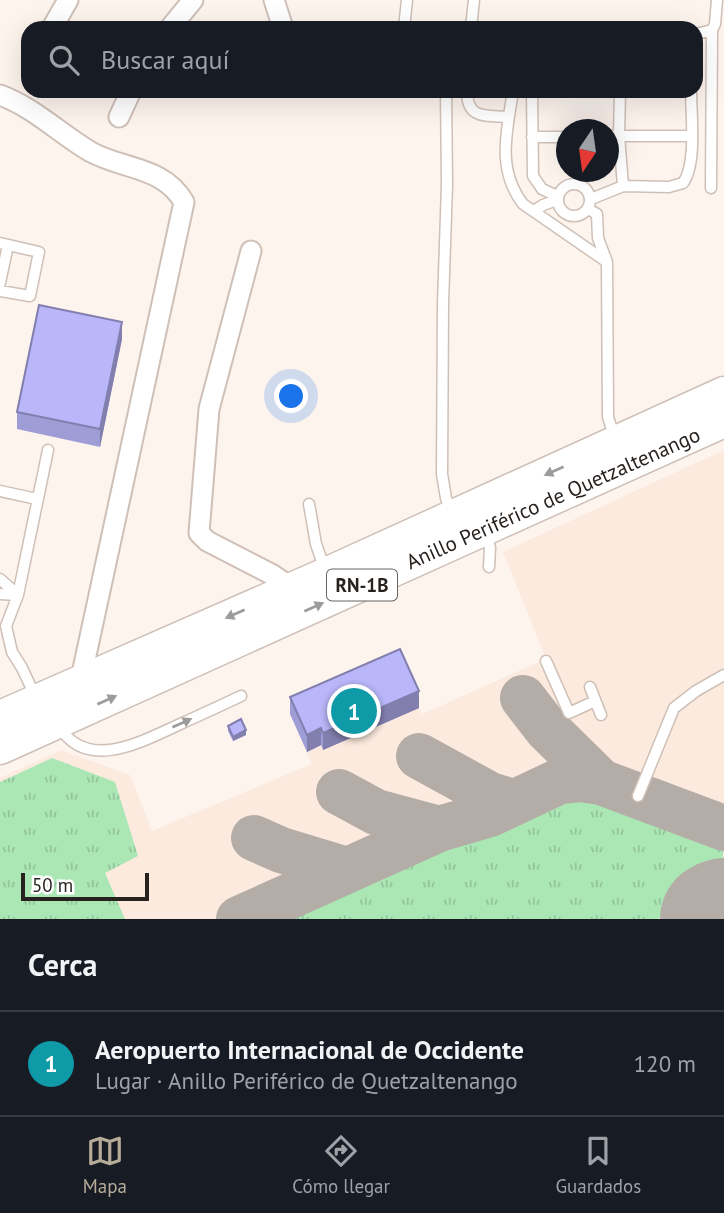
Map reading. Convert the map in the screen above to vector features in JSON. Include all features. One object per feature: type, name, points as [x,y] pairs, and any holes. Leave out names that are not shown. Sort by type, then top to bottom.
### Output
[{"type":"highway","name":"Anillo Periférico de Quetzaltenango","points":[[0,718],[47,712],[485,530],[724,393]]},
{"type":"highway","points":[[620,455],[640,450],[724,406]]},
{"type":"highway","name":"Anillo Periférico de Quetzaltenango","points":[[0,748],[80,683],[453,516],[620,455],[724,421]]},
{"type":"street","points":[[56,21],[68,0]]},
{"type":"street","points":[[176,21],[193,0]]},
{"type":"street","points":[[274,0],[281,21]]},
{"type":"street","points":[[0,95],[22,103],[92,152],[156,175],[176,188],[184,202],[80,683]]},
{"type":"street","points":[[119,117],[128,98]]},
{"type":"street","points":[[251,251],[209,409],[199,533],[207,541],[274,575],[292,588]]},
{"type":"lane","points":[[405,21],[407,0]]},
{"type":"lane","points":[[472,21],[474,0]]},
{"type":"lane","points":[[711,188],[712,30],[717,0]]},
{"type":"lane","points":[[703,32],[712,30]]},
{"type":"lane","points":[[446,98],[442,474],[446,498],[453,516]]},
{"type":"lane","points":[[467,98],[471,110],[481,114],[509,117]]},
{"type":"lane","points":[[512,98],[506,168],[508,181],[523,204],[607,262]]},
{"type":"lane","points":[[532,98],[531,169],[536,183],[557,198],[561,210],[567,215],[582,214],[590,204],[623,186],[669,187],[682,183],[690,167],[691,98]]},
{"type":"lane","points":[[616,119],[619,98]]},
{"type":"lane","points":[[619,136],[691,135]]},
{"type":"lane","points":[[532,137],[556,137]]},
{"type":"lane","points":[[619,164],[623,186]]},
{"type":"lane","points":[[534,211],[557,198],[566,185],[576,183],[585,187],[590,204],[597,214],[598,238],[607,262],[608,417],[620,455]]},
{"type":"lane","points":[[0,283],[4,244],[39,252],[30,296],[0,291]]},
{"type":"lane","points":[[48,450],[18,595],[6,626],[12,652],[47,712],[73,743],[88,749],[112,750],[136,744],[241,696]]},
{"type":"lane","points":[[0,491],[37,499]]},
{"type":"lane","points":[[309,504],[316,544],[326,574]]},
{"type":"lane","points":[[485,530],[490,548],[489,567]]},
{"type":"lane","points":[[0,579],[18,595]]},
{"type":"lane","points":[[0,594],[18,595]]},
{"type":"lane","points":[[546,660],[569,713],[595,701]]},
{"type":"lane","points":[[638,796],[674,708],[724,675]]},
{"type":"lane","points":[[590,687],[601,715]]},
{"type":"shaded area","points":[[724,450],[724,919],[0,919],[0,778],[61,750],[130,775],[152,831],[312,764],[290,714],[400,666],[422,714],[546,659],[503,552]]},
{"type":"green space","points":[[52,758],[115,782],[138,856],[105,873],[125,919],[0,919],[0,782]]},
{"type":"green space","points":[[570,799],[606,805],[723,850],[724,884],[717,892],[657,919],[289,919],[556,800]]},
{"type":"building","points":[[39,305],[122,322],[100,429],[17,412]]},
{"type":"building","points":[[400,649],[419,691],[323,733],[321,728],[307,735],[290,697]]},
{"type":"building","points":[[241,719],[246,730],[233,737],[228,726]]},
{"type":"taxiway","points":[[523,698],[547,729],[601,782]]},
{"type":"taxiway","points":[[419,756],[490,795],[513,802]]},
{"type":"taxiway","points":[[239,919],[439,829],[490,814],[560,781],[580,779],[601,782],[724,828]]},
{"type":"taxiway","points":[[339,792],[376,812],[439,829]]},
{"type":"taxiway","points":[[254,838],[281,850],[347,870]]},
{"type":"runway","points":[[718,919],[724,916]]},
{"type":"place","name":"Aeropuerto Internacional de Occidente","points":[[354,711]]}]
